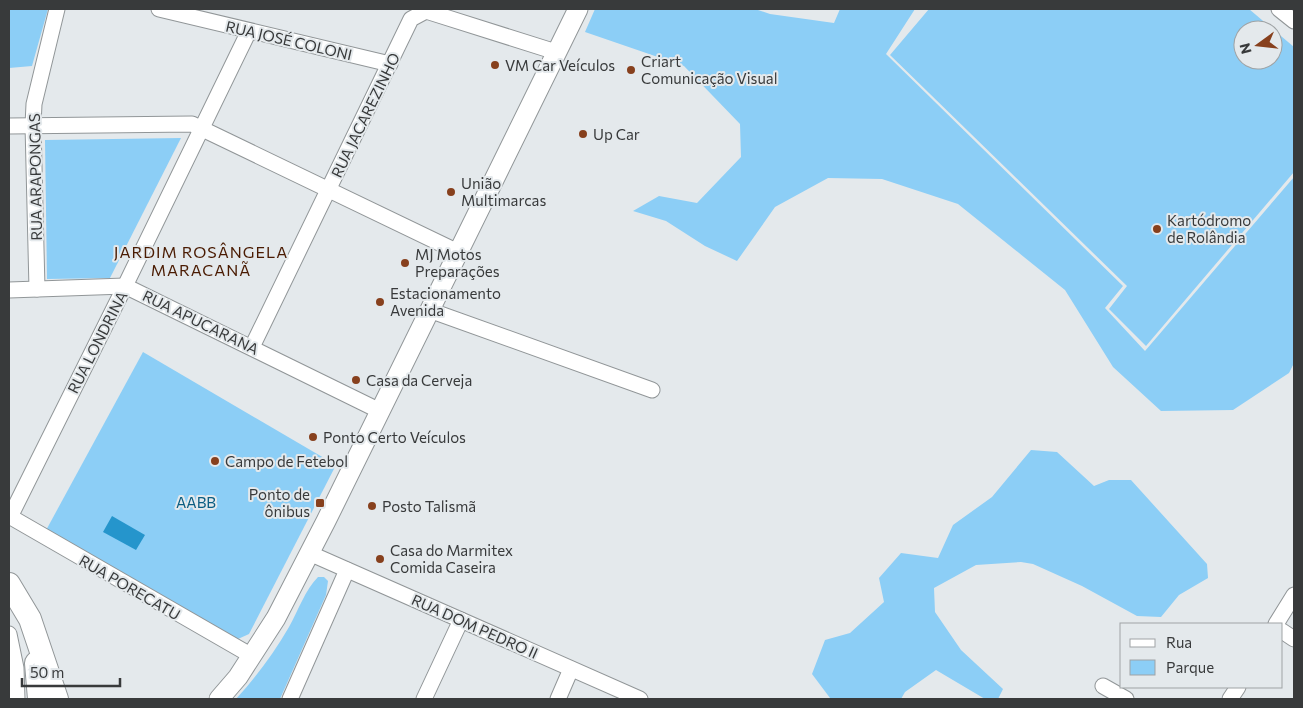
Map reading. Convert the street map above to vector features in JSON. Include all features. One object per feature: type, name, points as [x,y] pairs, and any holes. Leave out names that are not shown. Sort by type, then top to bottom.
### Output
[{"type":"highway","points":[[12,588],[35,659],[38,699]]},
{"type":"highway","points":[[12,588],[30,619],[57,699]]},
{"type":"main road","points":[[219,699],[238,677],[276,618],[578,9]]},
{"type":"street","name":"RUA ARAPONGAS","points":[[38,289],[34,104],[57,9]]},
{"type":"street","name":"RUA JOSÉ COLONI","points":[[159,9],[390,64]]},
{"type":"street","points":[[1279,9],[1294,21]]},
{"type":"street","name":"RUA JACAREZINHO","points":[[252,347],[412,19],[426,11],[556,52]]},
{"type":"street","name":"RUA LONDRINA","points":[[9,517],[125,286],[249,31]]},
{"type":"street","points":[[9,126],[192,124],[458,252]]},
{"type":"street","name":"RUA APUCARANA","points":[[9,290],[125,286],[380,411]]},
{"type":"street","points":[[430,310],[652,390]]},
{"type":"street","name":"RUA PORECATU","points":[[9,517],[252,656]]},
{"type":"street","name":"RUA DOM PEDRO II","points":[[309,553],[640,699]]},
{"type":"street","points":[[290,699],[347,570]]},
{"type":"street","points":[[1277,623],[1294,595]]},
{"type":"street","points":[[424,699],[461,620]]},
{"type":"street","points":[[1283,632],[1294,639]]},
{"type":"street","points":[[9,634],[16,668],[17,699]]},
{"type":"street","points":[[558,699],[571,669]]},
{"type":"street","points":[[1103,686],[1126,699]]},
{"type":"street","points":[[1230,699],[1237,688]]},
{"type":"green space","points":[[9,9],[48,9],[32,66],[9,68]]},
{"type":"green space","points":[[595,9],[755,9],[770,14],[834,23],[840,9],[915,9],[886,54],[1123,286],[1105,308],[1145,351],[1294,177],[1294,363],[1289,373],[1233,410],[1161,411],[1113,367],[1065,290],[958,204],[882,179],[828,178],[775,207],[737,261],[705,246],[666,221],[633,211],[659,196],[697,203],[741,157],[740,124],[684,66],[585,32]]},
{"type":"green space","name":"Kartódromo de Rolândia","points":[[929,9],[1249,9],[1262,20],[1233,20],[1233,70],[1283,70],[1283,38],[1294,47],[1294,172],[1146,346],[1109,309],[1127,286],[890,55]]},
{"type":"green space","points":[[181,138],[110,278],[47,279],[45,140]]},
{"type":"green space","name":"AABB","points":[[143,352],[336,465],[249,634],[238,639],[226,636],[44,534]]},
{"type":"green space","points":[[1031,450],[1057,452],[1094,486],[1109,480],[1131,480],[1207,564],[1208,578],[1179,595],[1161,617],[1137,616],[1082,586],[1033,564],[1021,562],[976,565],[934,588],[935,612],[961,650],[1003,689],[998,699],[985,699],[936,670],[905,692],[901,699],[830,698],[812,674],[825,640],[850,633],[884,602],[879,578],[901,553],[938,558],[953,525],[992,497]]},
{"type":"green space","points":[[318,577],[324,577],[328,581],[326,595],[280,699],[236,699],[277,646],[289,627],[305,594]]},
{"type":"shaded area","points":[[112,516],[145,535],[136,550],[103,532]]},
{"type":"place","name":"VM Car Veículos","points":[[495,65]]},
{"type":"place","name":"Criart Comunicação Visual","points":[[631,70]]},
{"type":"place","name":"Up Car","points":[[583,134]]},
{"type":"place","name":"União Multimarcas","points":[[451,192]]},
{"type":"place","name":"Kartódromo de Rolândia","points":[[1157,229]]},
{"type":"place","name":"MJ Motos Preparações","points":[[405,263]]},
{"type":"place","name":"Estacionamento Avenida","points":[[380,302]]},
{"type":"place","name":"Casa da Cerveja","points":[[356,380]]},
{"type":"place","name":"Ponto Certo Veículos","points":[[313,437]]},
{"type":"place","name":"Campo de Fetebol","points":[[215,461]]},
{"type":"place","name":"Ponto de ônibus","points":[[320,503]]},
{"type":"place","name":"Posto Talismã","points":[[372,506]]},
{"type":"place","name":"Casa do Marmitex Comida Caseira","points":[[380,559]]},
{"type":"district","name":"JARDIM ROSÂNGELA MARACANÃ","points":[[201,260]]}]
